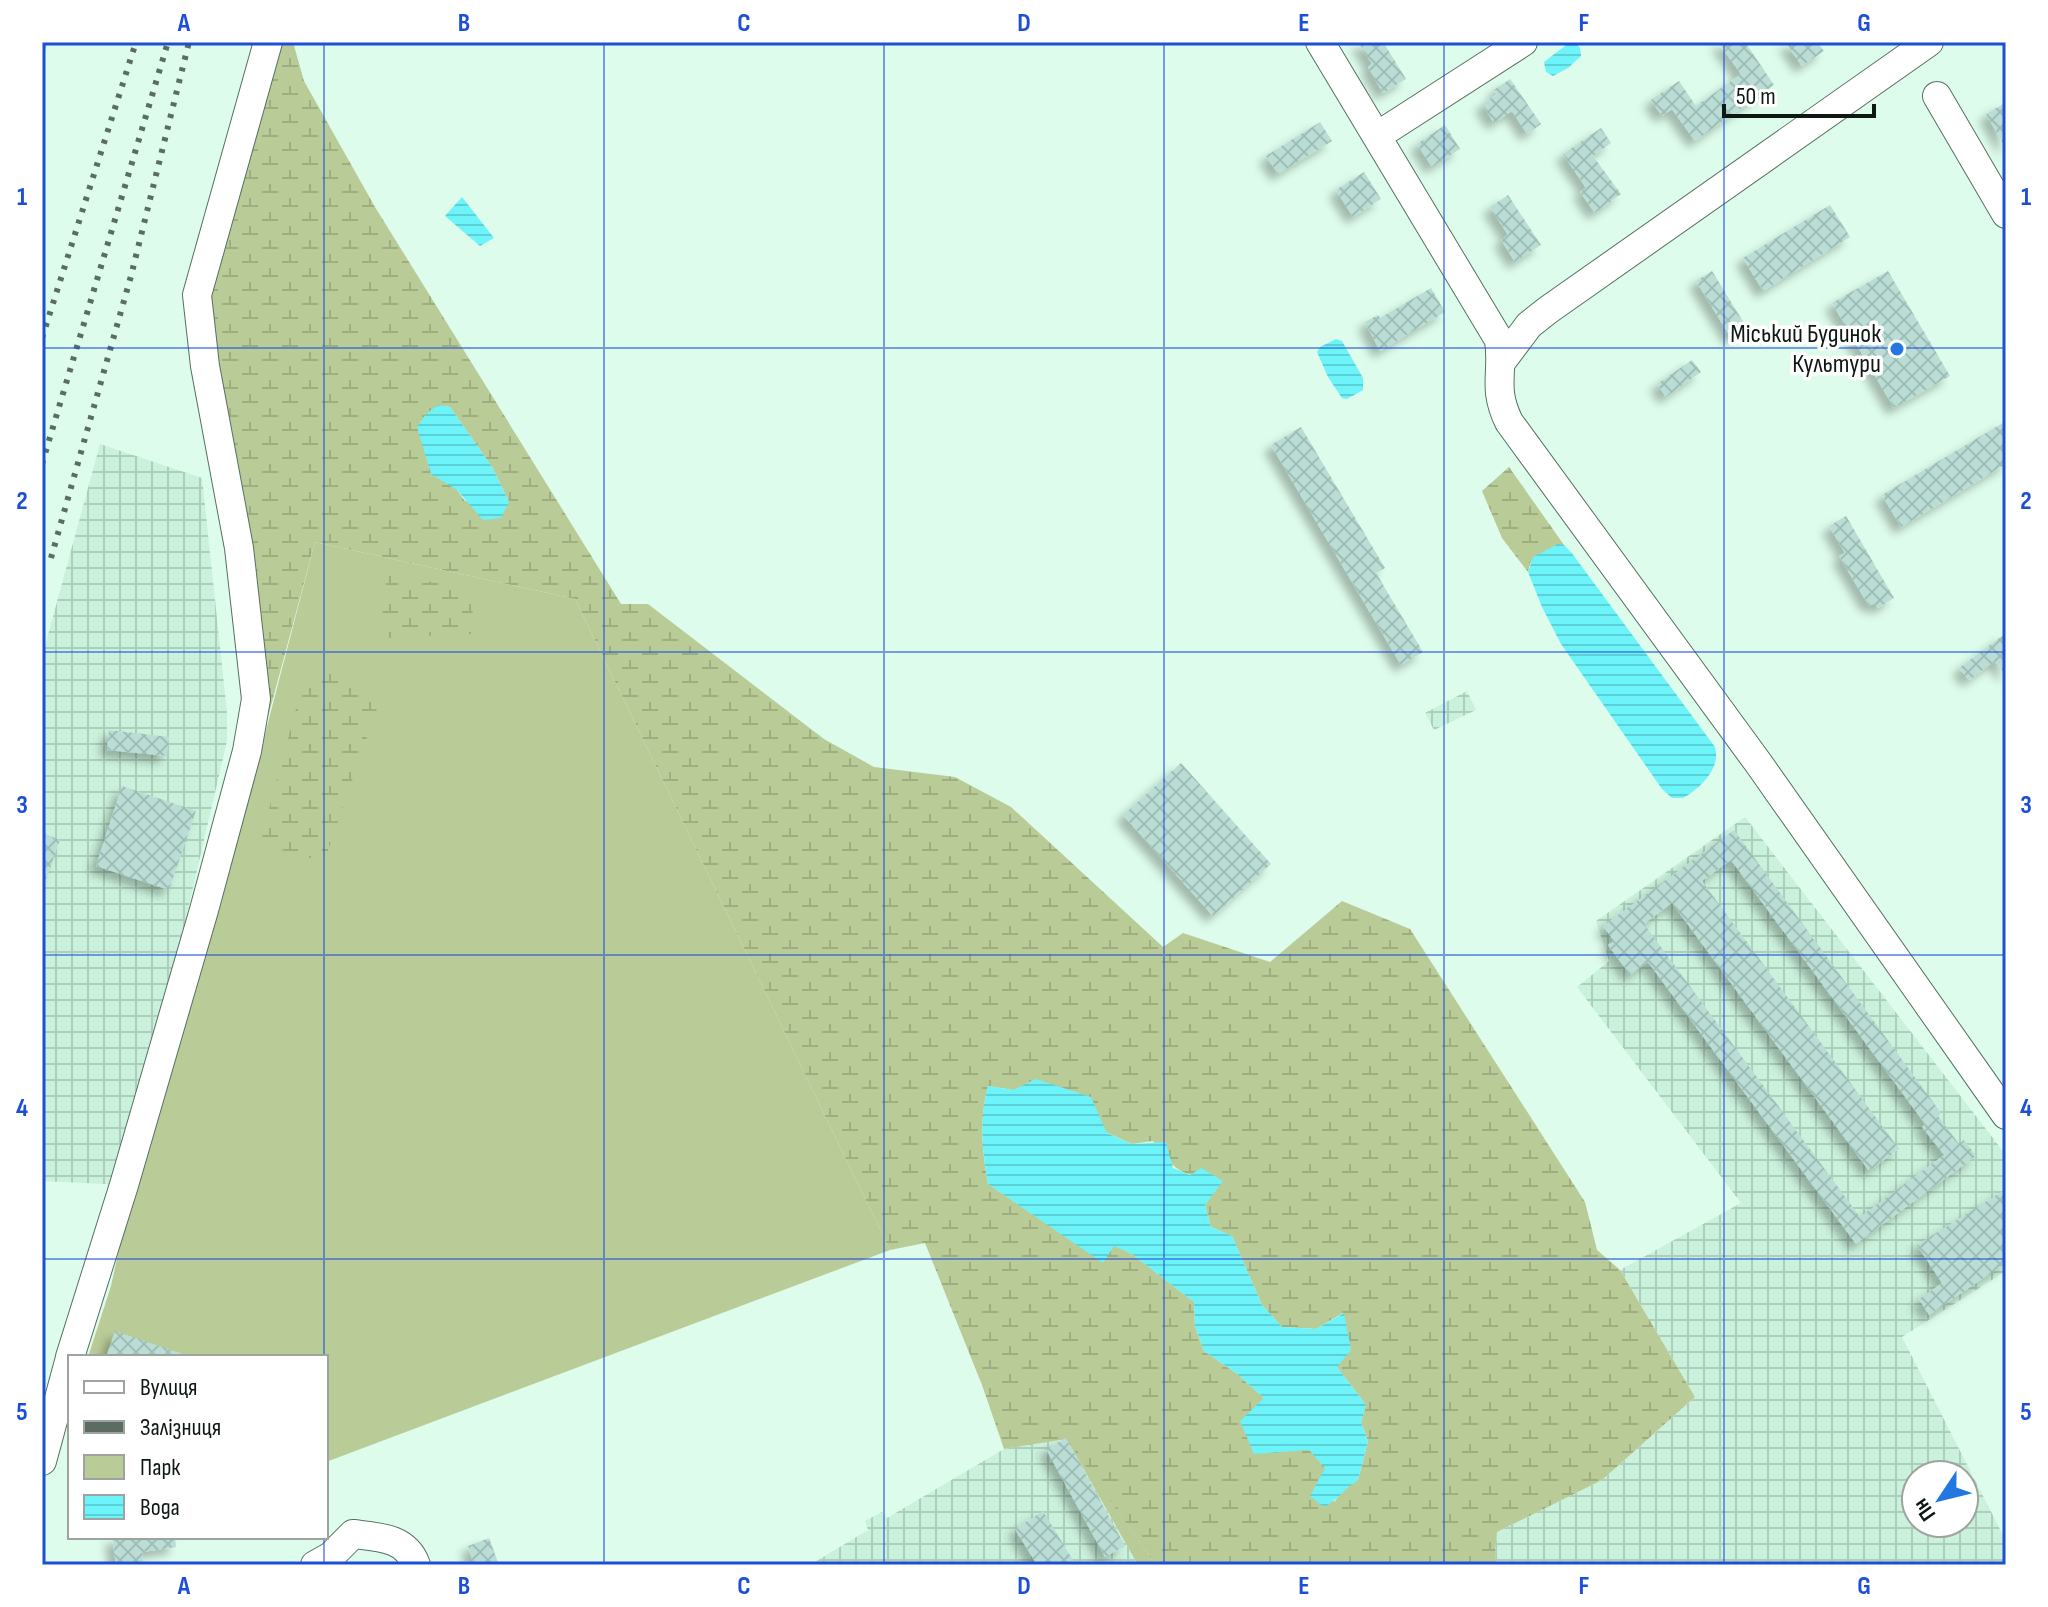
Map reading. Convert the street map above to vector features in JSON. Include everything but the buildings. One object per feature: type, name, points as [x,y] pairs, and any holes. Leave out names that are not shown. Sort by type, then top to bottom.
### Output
[{"type":"street","points":[[71,1355],[204,910],[247,751],[256,699],[239,548],[205,366],[197,295],[268,42]]},
{"type":"street","points":[[1320,42],[1499,340],[1502,361],[1498,379],[1500,405],[1509,422],[1759,764],[2006,1115]]},
{"type":"street","points":[[1377,136],[1523,42]]},
{"type":"street","points":[[1502,361],[1529,325],[1548,310],[1929,42]]},
{"type":"street","points":[[1937,96],[2006,214]]},
{"type":"street","points":[[42,1461],[68,1363]]},
{"type":"street","points":[[315,1565],[331,1556],[353,1534],[393,1539],[412,1556],[416,1565]]},
{"type":"shaded area","points":[[100,444],[202,478],[227,712],[227,741],[124,1185],[42,1181],[42,657]]},
{"type":"shaded area","points":[[1467,691],[1476,710],[1434,730],[1425,713]]},
{"type":"shaded area","points":[[1745,817],[2006,1155],[2006,1271],[1902,1337],[1964,1459],[1900,1459],[1900,1539],[1980,1539],[1980,1490],[2006,1541],[2006,1565],[1497,1565],[1497,1532],[1602,1480],[1695,1397],[1620,1270],[1741,1203],[1577,987],[1609,961],[1596,921]]},
{"type":"shaded area","points":[[1066,1438],[1138,1565],[810,1565],[868,1530],[865,1521],[882,1512],[887,1518],[1004,1449]]},
{"type":"green space","points":[[276,42],[293,42],[304,81],[375,207],[621,604],[648,604],[824,739],[874,767],[955,777],[1011,807],[1163,947],[1183,933],[1270,962],[1342,901],[1410,929],[1585,1202],[1597,1250],[1620,1270],[1695,1397],[1602,1480],[1497,1532],[1497,1565],[1156,1565],[1066,1439],[1004,1449],[925,1243],[890,1250],[575,599],[315,542],[268,717],[227,460],[209,301]],"holes":[[[438,405],[450,407],[492,467],[509,502],[465,501],[457,490]],[[988,1086],[1013,1090],[1132,1144],[1153,1141],[1175,1167],[1222,1181],[1205,1205],[1211,1227],[1232,1236],[1262,1305],[1282,1327],[1316,1329],[1343,1313],[1337,1367],[1366,1405],[1361,1422],[1368,1441],[1358,1480],[1345,1488],[1334,1502],[1326,1468],[1265,1399],[1236,1373],[1204,1351],[1195,1326],[1194,1302],[1132,1254],[1114,1245],[1103,1262],[988,1184],[982,1135]]]},
{"type":"green space","points":[[1509,467],[1564,545],[1554,546],[1530,563],[1528,572],[1502,538],[1482,491]]},
{"type":"green space","points":[[315,542],[575,599],[890,1250],[328,1461],[328,1355],[89,1355],[111,1286],[133,1186],[258,761]]},
{"type":"green space","points":[[387,575],[471,588],[474,634],[386,638],[381,623]]},
{"type":"green space","points":[[331,665],[382,694],[324,862],[264,845],[262,835],[305,675]]},
{"type":"green space","points":[[1066,1438],[1156,1565],[1138,1565]]},
{"type":"water","points":[[1570,42],[1580,48],[1581,56],[1553,76],[1546,72],[1544,62]]},
{"type":"water","points":[[462,197],[494,238],[480,246],[445,216]]},
{"type":"water","points":[[1336,339],[1342,341],[1363,378],[1363,390],[1347,399],[1342,398],[1328,377],[1317,352],[1320,347]]},
{"type":"water","points":[[438,405],[450,407],[492,467],[509,502],[501,518],[483,520],[457,490],[431,474],[417,427],[426,414]]},
{"type":"water","points":[[1558,544],[1571,552],[1715,747],[1715,762],[1708,777],[1683,798],[1672,798],[1662,789],[1561,644],[1542,607],[1528,572],[1533,557]]},
{"type":"water","points":[[1036,1079],[1091,1097],[1107,1133],[1132,1144],[1166,1142],[1173,1168],[1190,1175],[1201,1168],[1223,1181],[1205,1205],[1211,1227],[1232,1236],[1262,1305],[1282,1327],[1316,1329],[1344,1313],[1351,1350],[1337,1367],[1366,1405],[1361,1422],[1368,1441],[1358,1480],[1329,1504],[1324,1507],[1310,1496],[1325,1468],[1309,1450],[1254,1454],[1240,1421],[1264,1398],[1236,1373],[1204,1351],[1195,1326],[1194,1302],[1132,1254],[1114,1246],[1103,1263],[988,1184],[982,1134],[988,1086],[1013,1090]]},
{"type":"waterway","points":[[42,52],[44,42]]},
{"type":"railway","points":[[42,338],[136,42]]},
{"type":"railway","points":[[42,464],[168,42]]},
{"type":"railway","points":[[51,558],[131,276],[189,42]]},
{"type":"place","name":"Міський Будинок Культури","points":[[1897,349]]}]
